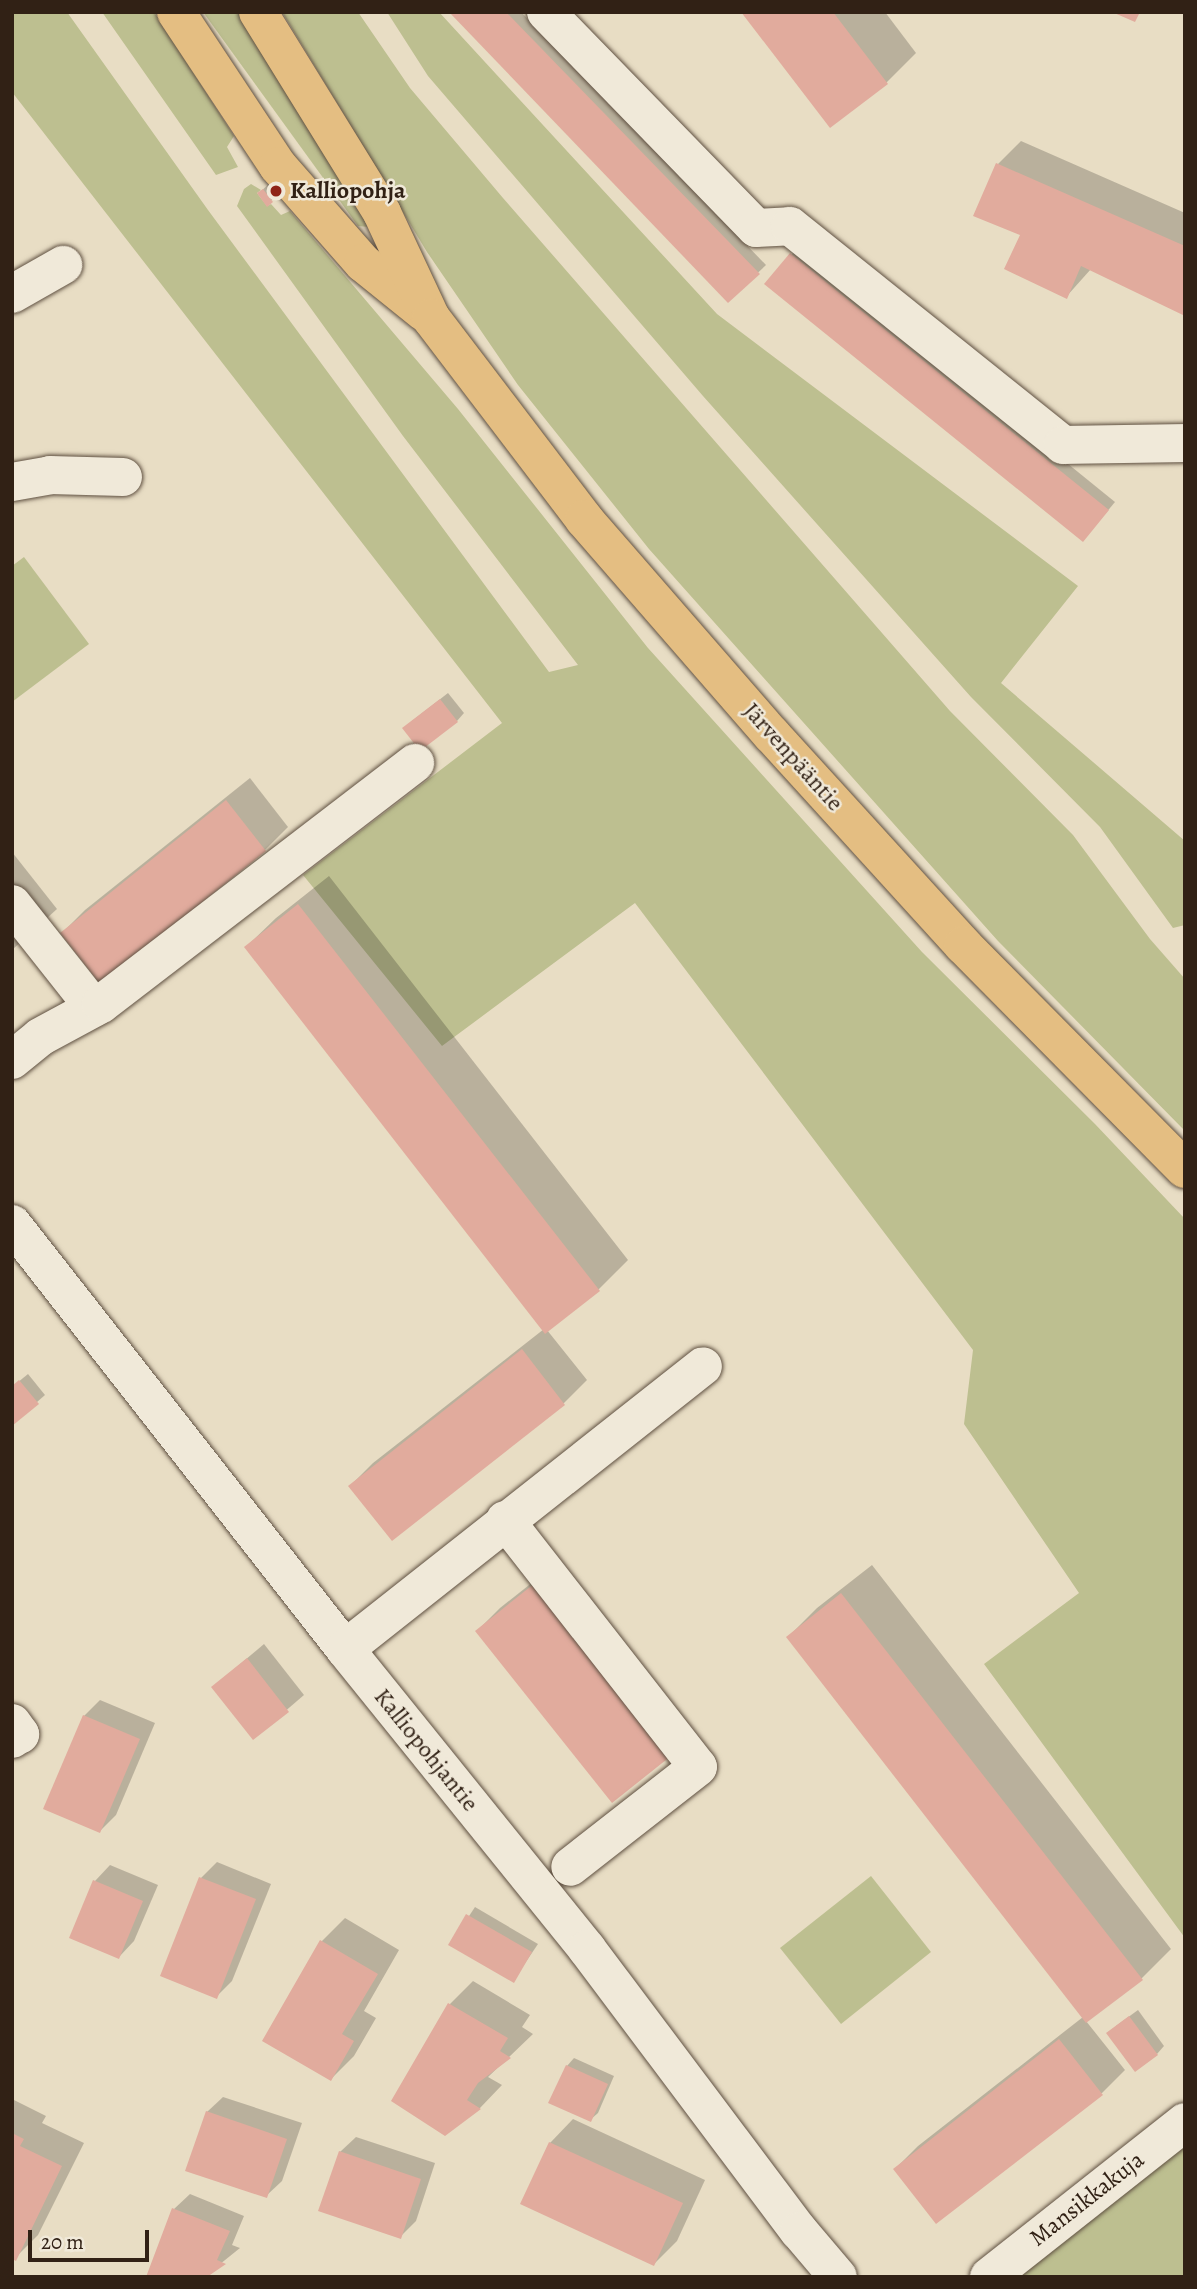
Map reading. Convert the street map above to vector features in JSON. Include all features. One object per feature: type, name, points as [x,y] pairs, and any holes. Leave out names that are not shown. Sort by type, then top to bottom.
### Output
[{"type":"main road","name":"Järvenpääntie","points":[[176,12],[278,166],[363,263],[432,318]]},
{"type":"main road","name":"Järvenpääntie","points":[[258,12],[382,213],[432,318],[584,519],[772,735],[963,945],[1185,1169]]},
{"type":"street","points":[[546,12],[756,229],[790,226],[1063,445],[1185,443]]},
{"type":"street","points":[[12,294],[63,265]]},
{"type":"street","points":[[12,482],[50,475],[123,477]]},
{"type":"street","points":[[12,1060],[40,1037],[94,1008],[415,763]]},
{"type":"street","points":[[12,904],[94,1008]]},
{"type":"street","name":"Kalliopohjantie","points":[[12,1224],[345,1649],[587,1949],[799,2231],[838,2277]]},
{"type":"street","points":[[345,1649],[703,1366]]},
{"type":"street","points":[[505,1520],[698,1767],[570,1867]]},
{"type":"street","points":[[12,1723],[20,1734],[12,1739]]},
{"type":"street","name":"Mansikkakuja","points":[[989,2277],[1185,2122]]},
{"type":"green space","points":[[12,12],[67,12],[208,210],[549,672],[578,665],[403,436],[237,206],[244,189],[251,184],[261,190],[257,193],[267,206],[271,204],[281,215],[290,211],[458,409],[648,648],[922,952],[1095,1124],[1185,1219],[1185,1938],[984,1664],[1079,1593],[964,1424],[973,1350],[635,903],[442,1046],[303,875],[502,723],[12,92]]},
{"type":"green space","points":[[102,12],[154,12],[234,136],[227,147],[238,167],[216,175]]},
{"type":"green space","points":[[203,12],[243,12],[369,227],[358,226]]},
{"type":"green space","points":[[282,12],[358,12],[410,88],[503,198],[950,711],[1073,835],[1150,939],[1185,979],[1185,1131],[998,941],[649,549],[518,385],[427,252]]},
{"type":"green space","points":[[387,12],[439,12],[717,314],[1078,586],[1001,683],[1185,841],[1185,925],[1173,928],[1100,827],[971,697],[703,396],[428,76]]},
{"type":"green space","points":[[24,557],[89,644],[12,702],[12,566]]},
{"type":"green space","points":[[871,1876],[931,1952],[841,2024],[780,1948]]},
{"type":"green space","points":[[1185,2140],[1185,2277],[1020,2277]]},
{"type":"building","points":[[449,12],[506,12],[760,274],[728,303]]},
{"type":"building","points":[[741,12],[833,12],[888,84],[830,128]]},
{"type":"building","points":[[1112,12],[1140,12],[1135,22]]},
{"type":"building","points":[[996,163],[1185,246],[1185,316],[1081,266],[1067,299],[1004,269],[1020,235],[973,216]]},
{"type":"building","points":[[263,189],[273,202],[267,207],[257,193]]},
{"type":"building","points":[[790,253],[1109,510],[1083,542],[764,284]]},
{"type":"building","points":[[440,699],[458,722],[420,751],[402,728]]},
{"type":"building","points":[[226,800],[266,851],[100,984],[60,933]]},
{"type":"building","points":[[298,904],[600,1291],[545,1334],[244,947]]},
{"type":"building","points":[[522,1349],[565,1405],[392,1541],[348,1486]]},
{"type":"building","points":[[19,1380],[39,1404],[12,1426],[12,1386]]},
{"type":"building","points":[[535,1583],[671,1756],[612,1803],[475,1631]]},
{"type":"building","points":[[841,1593],[1143,1980],[1086,2023],[786,1637]]},
{"type":"building","points":[[247,1658],[289,1712],[253,1740],[211,1687]]},
{"type":"building","points":[[83,1715],[140,1739],[100,1833],[43,1809]]},
{"type":"building","points":[[199,1877],[256,1899],[217,1999],[160,1976]]},
{"type":"building","points":[[93,1880],[143,1901],[119,1959],[69,1938]]},
{"type":"building","points":[[466,1914],[532,1952],[514,1983],[448,1945]]},
{"type":"building","points":[[320,1940],[378,1974],[342,2034],[354,2041],[331,2081],[262,2041]]},
{"type":"building","points":[[448,2003],[508,2038],[500,2051],[511,2058],[478,2083],[467,2100],[481,2109],[445,2136],[391,2101]]},
{"type":"building","points":[[1129,2016],[1158,2055],[1135,2072],[1106,2033]]},
{"type":"building","points":[[1059,2039],[1103,2095],[936,2224],[893,2169]]},
{"type":"building","points":[[566,2065],[608,2084],[591,2122],[548,2103]]},
{"type":"building","points":[[206,2111],[287,2139],[267,2198],[185,2171]]},
{"type":"building","points":[[12,2133],[24,2139],[20,2146],[62,2166],[16,2261],[12,2259]]},
{"type":"building","points":[[549,2142],[683,2203],[654,2266],[520,2204]]},
{"type":"building","points":[[339,2151],[421,2179],[401,2239],[318,2211]]},
{"type":"building","points":[[172,2208],[230,2231],[217,2260],[226,2264],[207,2277],[146,2277]]},
{"type":"place","name":"Kalliopohja","points":[[276,191]]}]
